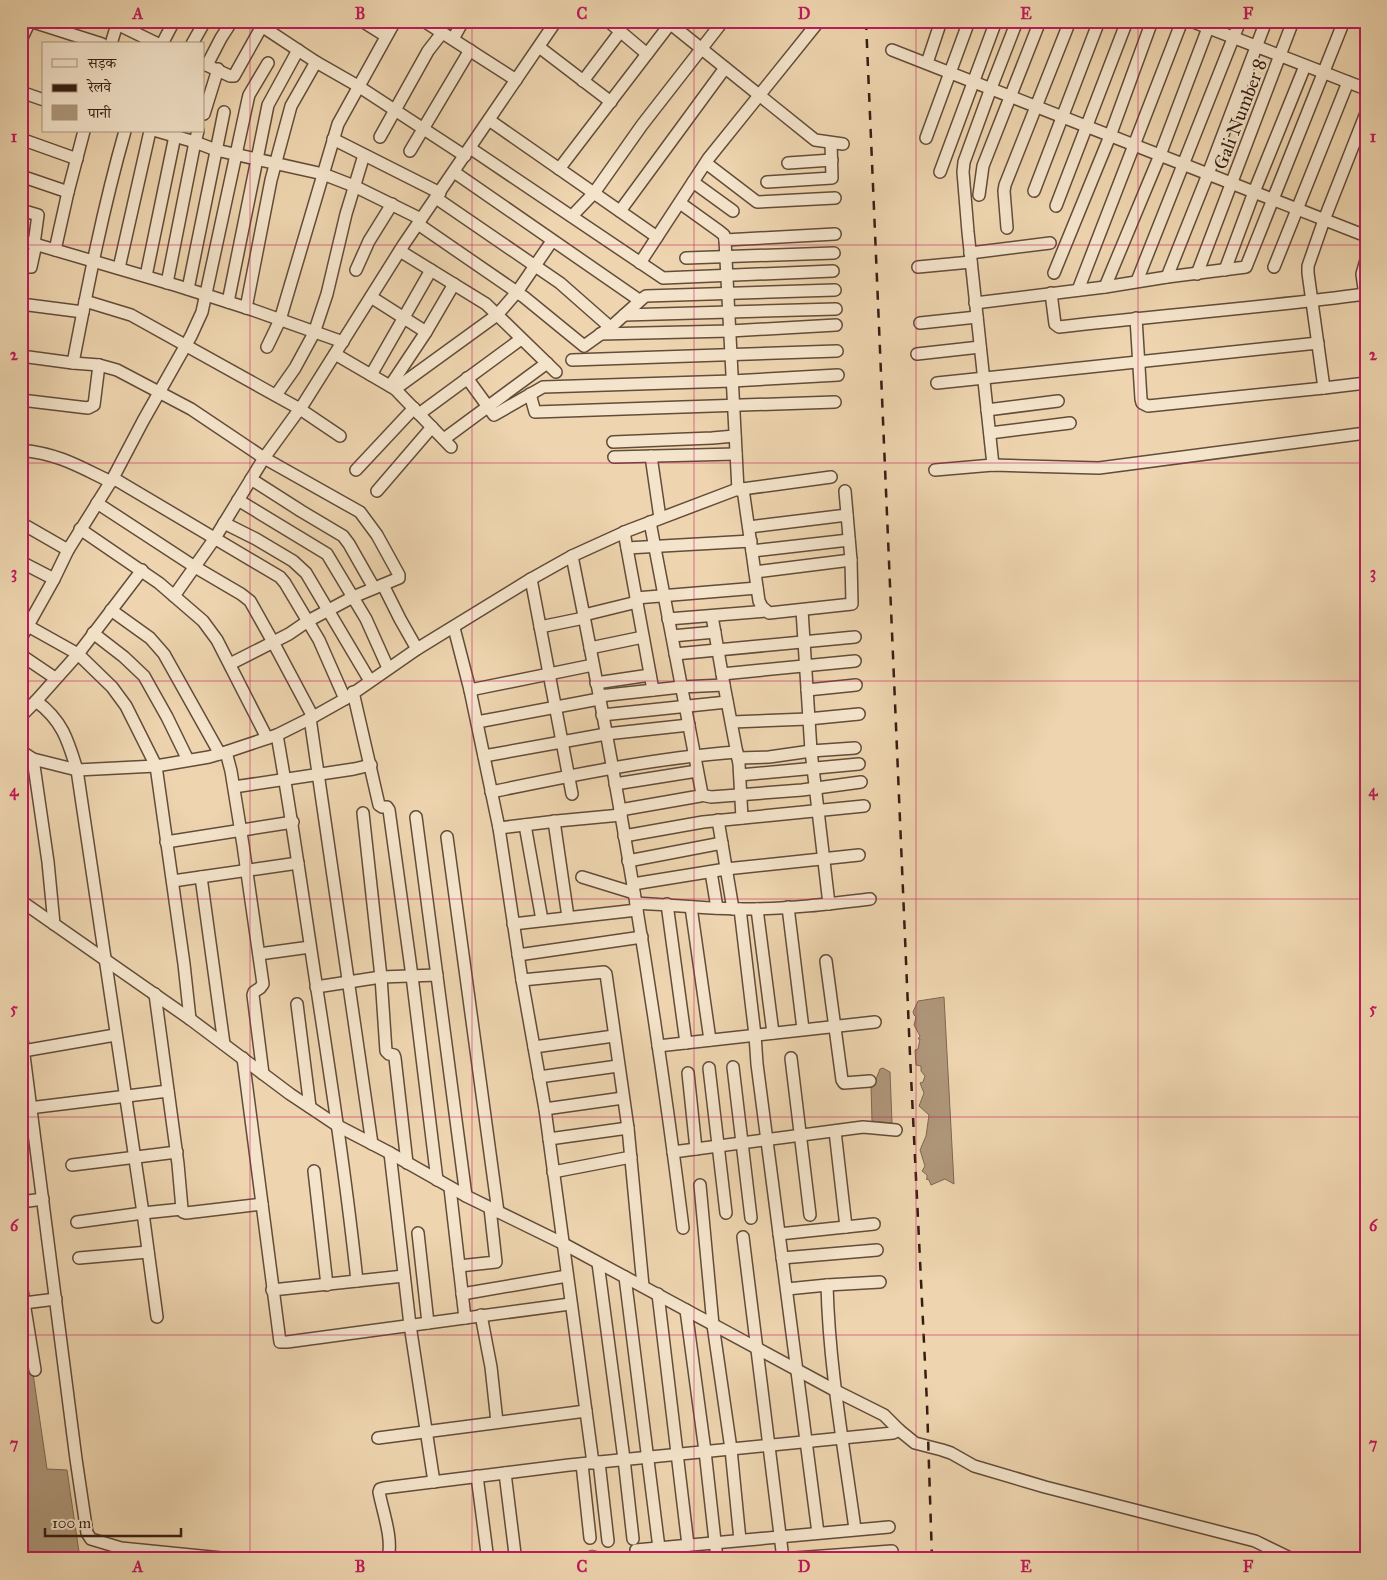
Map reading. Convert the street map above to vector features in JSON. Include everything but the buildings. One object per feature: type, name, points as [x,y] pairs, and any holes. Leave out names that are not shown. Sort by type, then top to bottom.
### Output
[{"type":"street","points":[[21,40],[30,21],[96,42]]},
{"type":"street","points":[[158,42],[174,21]]},
{"type":"street","points":[[193,42],[205,21]]},
{"type":"street","points":[[205,106],[210,66],[221,38],[232,21]]},
{"type":"street","points":[[362,21],[386,36]]},
{"type":"street","points":[[267,347],[280,320],[338,124],[395,21]]},
{"type":"street","points":[[424,21],[516,80]]},
{"type":"street","points":[[453,40],[463,21]]},
{"type":"street","points":[[608,21],[648,54]]},
{"type":"street","points":[[572,216],[594,193],[642,125],[723,21]]},
{"type":"street","points":[[640,264],[706,163],[819,21]]},
{"type":"street","points":[[926,63],[941,21]]},
{"type":"street","points":[[926,138],[968,21]]},
{"type":"street","points":[[940,172],[996,21]]},
{"type":"street","points":[[993,465],[970,258],[964,167],[991,88],[1017,21]]},
{"type":"street","points":[[979,195],[984,166],[1040,21]]},
{"type":"street","points":[[1008,228],[1005,185],[1070,21]]},
{"type":"street","points":[[1034,191],[1099,21]]},
{"type":"street","points":[[1056,206],[1127,21]]},
{"type":"street","points":[[1054,274],[1110,136],[1152,21]]},
{"type":"street","points":[[1078,290],[1182,21]]},
{"type":"street","points":[[1137,282],[1240,21]]},
{"type":"street","points":[[1167,277],[1266,21]]},
{"type":"street","name":"Gali Number 8","points":[[1197,274],[1293,21]]},
{"type":"street","points":[[975,303],[1247,267],[1344,21]]},
{"type":"street","points":[[111,42],[114,22],[155,42]]},
{"type":"street","points":[[560,169],[648,54],[668,22],[814,140],[843,144]]},
{"type":"street","points":[[1194,22],[1366,89]]},
{"type":"street","points":[[174,596],[215,538],[264,458],[300,409],[400,251],[539,47],[551,23]]},
{"type":"street","points":[[210,66],[230,76],[234,76],[258,24],[316,62],[358,86],[395,112],[468,152],[572,216],[640,264],[664,278],[834,271]]},
{"type":"street","points":[[1104,286],[1160,155],[1208,28]]},
{"type":"street","points":[[583,81],[620,32]]},
{"type":"street","points":[[380,138],[428,50],[442,33]]},
{"type":"street","points":[[539,47],[611,102]]},
{"type":"street","points":[[228,302],[269,102],[298,50]]},
{"type":"street","points":[[410,151],[470,50]]},
{"type":"street","points":[[892,50],[1366,236]]},
{"type":"street","points":[[246,308],[271,180],[292,103],[316,62]]},
{"type":"street","points":[[21,638],[27,621],[54,579],[80,529],[112,480],[202,312],[249,94],[268,63]]},
{"type":"street","points":[[1225,270],[1305,66]]},
{"type":"street","points":[[620,211],[725,68]]},
{"type":"street","points":[[1274,267],[1348,82]]},
{"type":"street","points":[[21,92],[42,99]]},
{"type":"street","points":[[188,289],[224,112]]},
{"type":"street","points":[[1324,388],[1308,266],[1366,113]]},
{"type":"street","points":[[489,120],[657,237]]},
{"type":"street","points":[[56,250],[68,192],[84,132]]},
{"type":"street","points":[[73,363],[92,260],[108,190],[125,132]]},
{"type":"street","points":[[119,268],[150,132]]},
{"type":"street","points":[[146,276],[175,134],[197,137],[216,150],[323,174],[392,204],[420,221],[517,292],[583,346],[586,346],[610,327],[639,300],[649,296],[835,290]]},
{"type":"street","points":[[167,283],[197,137]]},
{"type":"street","points":[[21,139],[77,159]]},
{"type":"street","points":[[333,139],[438,195],[534,266],[560,282],[610,327]]},
{"type":"street","points":[[767,182],[832,178],[831,143]]},
{"type":"street","points":[[276,395],[295,368],[314,332],[327,294],[354,186],[364,155]]},
{"type":"street","points":[[788,163],[832,160]]},
{"type":"street","points":[[706,163],[757,202],[836,198]]},
{"type":"street","points":[[454,172],[639,300]]},
{"type":"street","points":[[21,176],[68,192]]},
{"type":"street","points":[[693,182],[733,211]]},
{"type":"street","points":[[680,203],[719,231],[725,240],[736,454],[752,546],[759,601],[766,612]]},
{"type":"street","points":[[356,270],[369,241],[392,204]]},
{"type":"street","points":[[21,210],[38,215],[31,267],[21,267]]},
{"type":"street","points":[[725,240],[835,234]]},
{"type":"street","points":[[21,240],[188,289],[343,342]]},
{"type":"street","points":[[392,388],[497,315],[517,292],[552,241]]},
{"type":"street","points":[[918,268],[1050,243]]},
{"type":"street","points":[[400,251],[486,304],[556,372]]},
{"type":"street","points":[[686,258],[834,254]]},
{"type":"street","points":[[1052,294],[1056,326],[1312,301],[1365,298],[1362,274],[1366,260]]},
{"type":"street","points":[[371,375],[431,270]]},
{"type":"street","points":[[392,388],[454,284]]},
{"type":"street","points":[[371,297],[426,332]]},
{"type":"street","points":[[21,304],[84,307],[131,315],[276,395],[340,436]]},
{"type":"street","points":[[624,315],[836,309]]},
{"type":"street","points":[[920,323],[977,317]]},
{"type":"street","points":[[1136,318],[1141,399],[1142,403],[1148,406],[1366,383]]},
{"type":"street","points":[[600,334],[730,331],[836,325]]},
{"type":"street","points":[[356,470],[416,411],[467,378],[521,338]]},
{"type":"street","points":[[936,383],[1318,343]]},
{"type":"street","points":[[917,354],[980,347]]},
{"type":"street","points":[[572,360],[838,351]]},
{"type":"street","points":[[336,354],[392,388],[448,443],[488,407],[547,363]]},
{"type":"street","points":[[21,356],[99,365],[117,370],[191,409],[264,458],[362,514],[377,535],[399,575],[397,578],[353,597],[274,642],[230,664]]},
{"type":"street","points":[[21,400],[92,408],[99,365]]},
{"type":"street","points":[[467,378],[494,415],[542,387],[838,375]]},
{"type":"street","points":[[530,394],[535,412],[835,402]]},
{"type":"street","points":[[987,410],[1058,401]]},
{"type":"street","points":[[990,433],[1070,423]]},
{"type":"street","points":[[377,491],[432,427]]},
{"type":"street","points":[[934,470],[993,465],[1099,468],[1366,433]]},
{"type":"street","points":[[613,442],[735,436]]},
{"type":"street","points":[[21,450],[55,456],[112,480],[280,577],[319,640],[349,696],[370,765],[379,805],[387,807],[389,810],[412,976],[436,1180]]},
{"type":"street","points":[[614,458],[736,454]]},
{"type":"street","points":[[651,456],[656,496],[656,547],[701,796]]},
{"type":"street","points":[[21,751],[33,759],[77,770],[156,766],[223,753],[272,736],[311,718],[349,696],[417,649],[531,579],[572,556],[624,532],[741,489],[831,477]]},
{"type":"street","points":[[251,479],[301,512],[343,536],[379,586],[417,649]]},
{"type":"street","points":[[668,619],[769,613],[852,604],[851,560],[845,491]]},
{"type":"street","points":[[238,500],[325,552],[366,619],[388,668]]},
{"type":"street","points":[[97,503],[195,567],[241,594],[250,602],[274,642],[311,718],[372,1144]]},
{"type":"street","points":[[749,527],[847,516]]},
{"type":"street","points":[[224,523],[293,561],[306,573],[370,681]]},
{"type":"street","points":[[21,524],[68,550]]},
{"type":"street","points":[[80,529],[142,570],[203,622],[218,640],[272,736],[285,779],[293,822],[338,1126],[357,1281]]},
{"type":"street","points":[[624,532],[653,690]]},
{"type":"street","points":[[627,548],[752,546],[849,540]]},
{"type":"street","points":[[572,556],[642,937],[683,1228]]},
{"type":"street","points":[[755,572],[851,560]]},
{"type":"street","points":[[21,562],[54,579]]},
{"type":"street","points":[[21,716],[78,654],[142,570]]},
{"type":"street","points":[[531,579],[572,794]]},
{"type":"street","points":[[540,627],[636,600],[758,588]]},
{"type":"street","points":[[111,610],[150,638],[164,654],[223,753],[234,787],[263,984],[253,995],[263,1074]]},
{"type":"street","points":[[802,610],[808,719],[828,904]]},
{"type":"street","points":[[712,616],[738,755],[742,818]]},
{"type":"street","points":[[27,621],[78,654],[112,687],[126,706],[156,766],[190,1019]]},
{"type":"street","points":[[454,628],[470,690],[499,828],[522,980],[545,1109],[592,1463],[608,1541]]},
{"type":"street","points":[[672,636],[716,632]]},
{"type":"street","points":[[93,633],[124,657],[144,676],[188,760]]},
{"type":"street","points":[[590,648],[643,637]]},
{"type":"street","points":[[674,654],[854,637]]},
{"type":"street","points":[[21,655],[55,678]]},
{"type":"street","points":[[477,722],[599,697],[680,687],[805,666],[854,661]]},
{"type":"street","points":[[470,690],[593,665]]},
{"type":"street","points":[[596,683],[650,675]]},
{"type":"street","points":[[807,690],[856,685]]},
{"type":"street","points":[[36,701],[62,728],[77,770],[157,1317]]},
{"type":"street","points":[[602,715],[728,702]]},
{"type":"street","points":[[732,722],[808,719],[859,714]]},
{"type":"street","points":[[484,756],[606,734],[689,726]]},
{"type":"street","points":[[491,792],[612,767],[694,755],[770,757],[811,751],[854,748]]},
{"type":"street","points":[[33,759],[48,862],[54,924]]},
{"type":"street","points":[[740,775],[859,764]]},
{"type":"street","points":[[234,787],[370,765]]},
{"type":"street","points":[[615,784],[697,771]]},
{"type":"street","points":[[499,828],[620,813],[701,796],[796,790],[861,782]]},
{"type":"street","points":[[624,836],[718,820],[864,806]]},
{"type":"street","points":[[363,814],[381,977],[386,1051],[394,1055],[395,1058],[407,1163]]},
{"type":"street","points":[[416,817],[466,1196]]},
{"type":"street","points":[[718,820],[726,870],[736,909],[755,1035],[818,1533]]},
{"type":"street","points":[[554,821],[568,917]]},
{"type":"street","points":[[166,842],[293,822]]},
{"type":"street","points":[[525,825],[542,920]]},
{"type":"street","points":[[448,837],[494,1210],[496,1262],[459,1266]]},
{"type":"street","points":[[628,861],[722,843]]},
{"type":"street","points":[[514,924],[568,917],[711,872],[859,855]]},
{"type":"street","points":[[172,881],[298,862]]},
{"type":"street","points":[[711,872],[717,908]]},
{"type":"street","points":[[201,877],[224,1044]]},
{"type":"street","points":[[582,877],[635,897],[692,908],[757,909],[870,899]]},
{"type":"street","points":[[21,901],[155,994],[290,1094],[338,1126],[390,1153],[450,1188],[562,1243],[884,1415],[915,1443],[950,1453],[974,1466],[1045,1487],[1254,1541],[1292,1559]]},
{"type":"street","points":[[667,904],[686,1042]]},
{"type":"street","points":[[788,907],[803,1029]]},
{"type":"street","points":[[692,908],[710,1040]]},
{"type":"street","points":[[757,909],[773,1033]]},
{"type":"street","points":[[518,955],[642,937]]},
{"type":"street","points":[[259,954],[310,947]]},
{"type":"street","points":[[826,961],[843,1082],[870,1081]]},
{"type":"street","points":[[522,980],[606,972],[628,1128],[643,1286]]},
{"type":"street","points":[[316,987],[381,977],[437,975]]},
{"type":"street","points":[[155,994],[177,1152],[183,1212],[262,1204]]},
{"type":"street","points":[[297,1004],[310,1107]]},
{"type":"street","points":[[658,1046],[875,1022]]},
{"type":"street","points":[[21,1032],[26,1108],[43,1199],[76,1460],[89,1537],[121,1548],[231,1559]]},
{"type":"street","points":[[23,1050],[116,1035]]},
{"type":"street","points":[[534,1047],[614,1036]]},
{"type":"street","points":[[242,1058],[272,1290],[279,1340],[281,1342],[570,1304]]},
{"type":"street","points":[[791,1058],[810,1215]]},
{"type":"street","points":[[539,1077],[618,1066]]},
{"type":"street","points":[[733,1067],[751,1218]]},
{"type":"street","points":[[709,1068],[726,1213]]},
{"type":"street","points":[[688,1073],[696,1149]]},
{"type":"street","points":[[26,1108],[168,1091]]},
{"type":"street","points":[[545,1109],[623,1098]]},
{"type":"street","points":[[673,1152],[863,1127],[896,1130]]},
{"type":"street","points":[[549,1139],[628,1128]]},
{"type":"street","points":[[836,1131],[846,1227]]},
{"type":"street","points":[[72,1165],[177,1152]]},
{"type":"street","points":[[390,1153],[410,1325],[434,1482]]},
{"type":"street","points":[[553,1172],[631,1158]]},
{"type":"street","points":[[314,1171],[327,1285]]},
{"type":"street","points":[[700,1185],[713,1325],[740,1540]]},
{"type":"street","points":[[450,1188],[465,1318]]},
{"type":"street","points":[[21,1202],[43,1199]]},
{"type":"street","points":[[77,1222],[182,1209]]},
{"type":"street","points":[[780,1234],[874,1224]]},
{"type":"street","points":[[418,1233],[428,1323]]},
{"type":"street","points":[[743,1237],[782,1559],[892,1551]]},
{"type":"street","points":[[782,1258],[877,1250]]},
{"type":"street","points":[[79,1258],[148,1252]]},
{"type":"street","points":[[598,1263],[634,1545],[659,1548],[889,1528]]},
{"type":"street","points":[[272,1290],[404,1276]]},
{"type":"street","points":[[462,1294],[566,1276]]},
{"type":"street","points":[[625,1277],[659,1548]]},
{"type":"street","points":[[787,1289],[880,1282]]},
{"type":"street","points":[[21,1284],[35,1370]]},
{"type":"street","points":[[827,1285],[828,1315],[836,1391],[855,1530]]},
{"type":"street","points":[[658,1294],[688,1545]]},
{"type":"street","points":[[24,1303],[56,1299]]},
{"type":"street","points":[[686,1310],[717,1559]]},
{"type":"street","points":[[481,1315],[491,1367],[497,1422]]},
{"type":"street","points":[[378,1438],[586,1411]]},
{"type":"street","points":[[388,1559],[390,1551],[380,1489],[592,1463],[893,1433],[899,1430]]},
{"type":"street","points":[[590,1538],[592,1463]]},
{"type":"street","points":[[505,1474],[515,1554]]},
{"type":"street","points":[[477,1476],[487,1553]]},
{"type":"water","points":[[944,997],[954,1184],[945,1179],[931,1185],[929,1180],[926,1179],[927,1175],[922,1171],[925,1166],[920,1150],[926,1136],[929,1115],[919,1106],[924,1093],[920,1083],[923,1082],[925,1076],[921,1071],[921,1066],[916,1065],[915,1050],[918,1049],[920,1039],[918,1039],[920,1036],[914,1025],[916,1017],[913,1012],[918,1001]]},
{"type":"water","points":[[883,1068],[890,1072],[892,1123],[872,1121],[871,1085],[875,1082],[880,1069]]},
{"type":"water","points":[[21,1351],[30,1353],[47,1469],[67,1470],[79,1552],[144,1559],[21,1559]]},
{"type":"water","points":[[592,1550],[608,1554],[612,1559],[540,1559],[557,1553],[577,1555]]},
{"type":"railway","points":[[866,21],[910,1055],[927,1404],[932,1559]]}]
